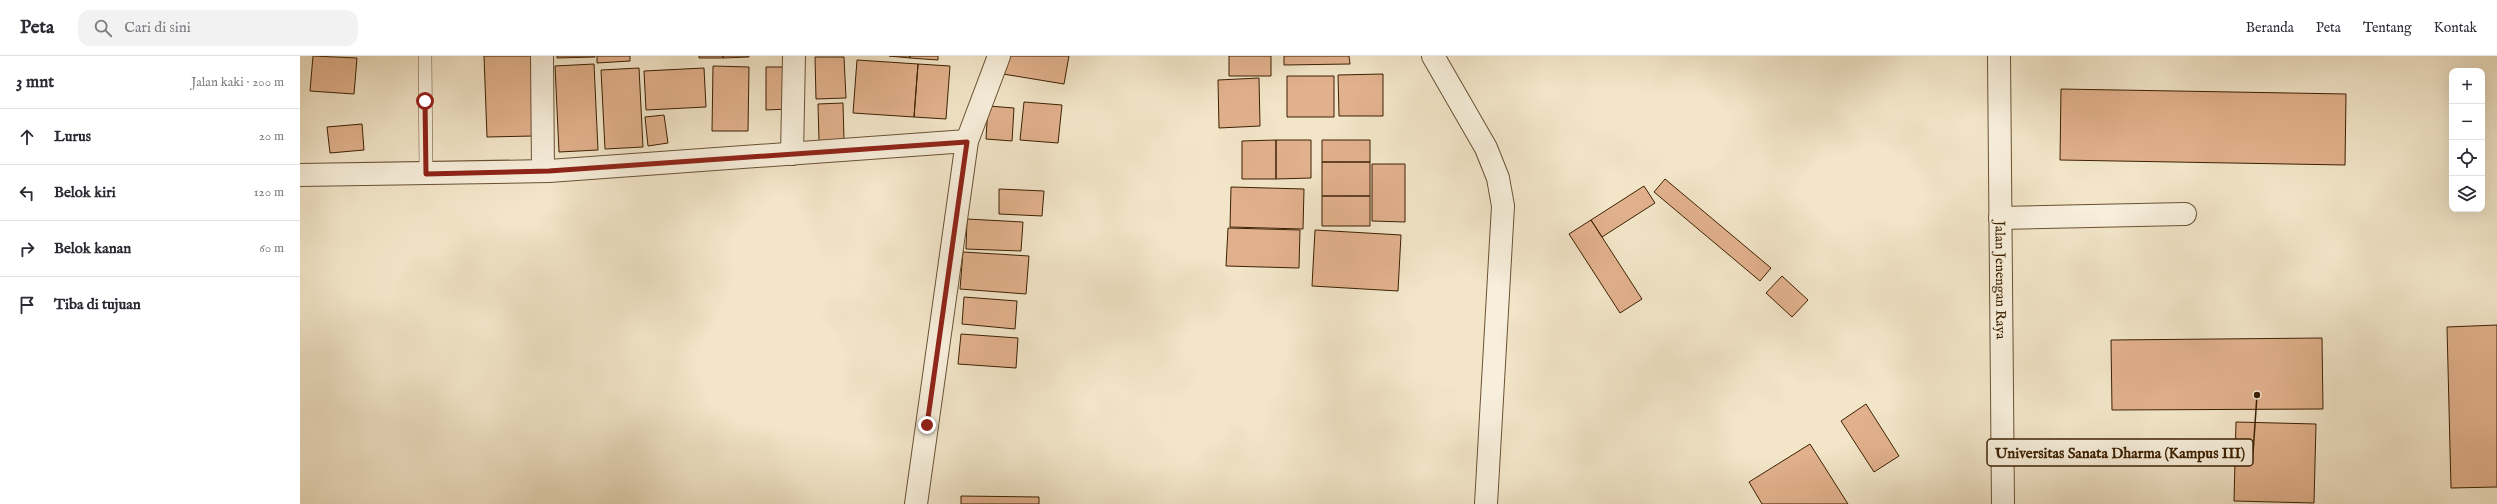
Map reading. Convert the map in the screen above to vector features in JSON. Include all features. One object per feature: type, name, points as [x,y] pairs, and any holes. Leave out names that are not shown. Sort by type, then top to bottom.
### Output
[{"type":"street","points":[[542,56],[544,171]]},
{"type":"street","points":[[792,154],[794,56]]},
{"type":"street","points":[[916,504],[967,142],[998,56]]},
{"type":"street","points":[[1433,56],[1486,148],[1498,178],[1503,206],[1486,504]]},
{"type":"street","name":"Jalan Jenengan Raya","points":[[1999,56],[2003,504]]},
{"type":"street","points":[[300,175],[544,171],[967,142]]},
{"type":"street","points":[[2000,218],[2185,214]]},
{"type":"lane","points":[[425,56],[426,174]]},
{"type":"building","points":[[313,56],[357,58],[354,94],[310,91]]},
{"type":"building","points":[[484,56],[531,56],[533,136],[487,137]]},
{"type":"building","points":[[557,56],[595,56],[595,57],[557,58]]},
{"type":"building","points":[[597,56],[630,56],[630,61],[597,63]]},
{"type":"building","points":[[699,56],[723,56],[723,58],[699,58]]},
{"type":"building","points":[[723,56],[749,56],[749,57],[723,58]]},
{"type":"building","points":[[889,56],[910,56],[910,58]]},
{"type":"building","points":[[910,56],[938,56],[938,60],[910,58]]},
{"type":"building","points":[[1005,56],[1069,56],[1064,84],[1003,74]]},
{"type":"building","points":[[1229,56],[1271,56],[1271,76],[1229,76]]},
{"type":"building","points":[[1284,56],[1349,56],[1350,64],[1284,65]]},
{"type":"building","points":[[815,57],[844,57],[846,98],[816,99]]},
{"type":"building","points":[[857,60],[918,64],[914,117],[853,113]]},
{"type":"building","points":[[594,64],[598,150],[559,152],[555,66]]},
{"type":"building","points":[[918,64],[950,66],[946,119],[914,117]]},
{"type":"building","points":[[713,66],[749,67],[748,131],[712,131]]},
{"type":"building","points":[[766,67],[789,67],[790,109],[766,110]]},
{"type":"building","points":[[639,68],[643,147],[605,149],[601,70]]},
{"type":"building","points":[[704,68],[706,107],[646,110],[644,71]]},
{"type":"building","points":[[1383,74],[1383,116],[1339,116],[1338,75]]},
{"type":"building","points":[[1287,76],[1334,76],[1334,117],[1287,117]]},
{"type":"building","points":[[1259,78],[1260,126],[1219,128],[1218,80]]},
{"type":"building","points":[[2061,89],[2346,94],[2345,165],[2060,160]]},
{"type":"building","points":[[1024,102],[1062,105],[1058,143],[1020,140]]},
{"type":"building","points":[[843,103],[844,140],[819,141],[818,104]]},
{"type":"building","points":[[988,106],[1014,108],[1012,141],[986,139]]},
{"type":"building","points":[[664,115],[668,143],[648,146],[645,117]]},
{"type":"building","points":[[362,124],[364,150],[330,153],[327,127]]},
{"type":"building","points":[[1276,140],[1311,140],[1311,178],[1276,179]]},
{"type":"building","points":[[1276,140],[1276,179],[1242,179],[1242,141]]},
{"type":"building","points":[[1322,140],[1370,140],[1370,162],[1322,162]]},
{"type":"building","points":[[1322,162],[1370,162],[1370,196],[1322,196]]},
{"type":"building","points":[[1372,164],[1405,164],[1405,222],[1372,221]]},
{"type":"building","points":[[1665,179],[1771,268],[1760,281],[1654,192]]},
{"type":"building","points":[[1644,186],[1655,203],[1602,237],[1591,220]]},
{"type":"building","points":[[1231,187],[1304,189],[1303,229],[1230,227]]},
{"type":"building","points":[[999,189],[1044,191],[1042,216],[999,214]]},
{"type":"building","points":[[1322,196],[1370,196],[1370,226],[1322,226]]},
{"type":"building","points":[[967,219],[1023,222],[1021,251],[966,249]]},
{"type":"building","points":[[1591,220],[1642,299],[1620,313],[1569,234]]},
{"type":"building","points":[[1228,228],[1300,230],[1299,268],[1226,266]]},
{"type":"building","points":[[1315,230],[1401,235],[1398,291],[1312,286]]},
{"type":"building","points":[[963,252],[1029,256],[1026,294],[960,289]]},
{"type":"building","points":[[1782,276],[1808,300],[1792,317],[1766,293]]},
{"type":"building","points":[[964,297],[1017,301],[1015,329],[962,324]]},
{"type":"building","points":[[2497,325],[2497,487],[2451,488],[2447,327]]},
{"type":"building","points":[[961,334],[1018,338],[1016,368],[958,364]]},
{"type":"building","points":[[2322,338],[2323,409],[2112,410],[2111,340]]},
{"type":"building","points":[[1866,404],[1899,456],[1874,472],[1841,421]]},
{"type":"building","points":[[2236,422],[2316,424],[2314,503],[2234,501]]},
{"type":"building","points":[[1810,444],[1848,504],[1762,504],[1749,482]]},
{"type":"building","points":[[961,496],[1039,497],[1039,504],[961,504]]},
{"type":"place","name":"Universitas Sanata Dharma (Kampus III)","points":[[2257,395]]},
{"type":"route","points":[[425,101],[426,174],[549,171],[967,142],[927,425]]}]
